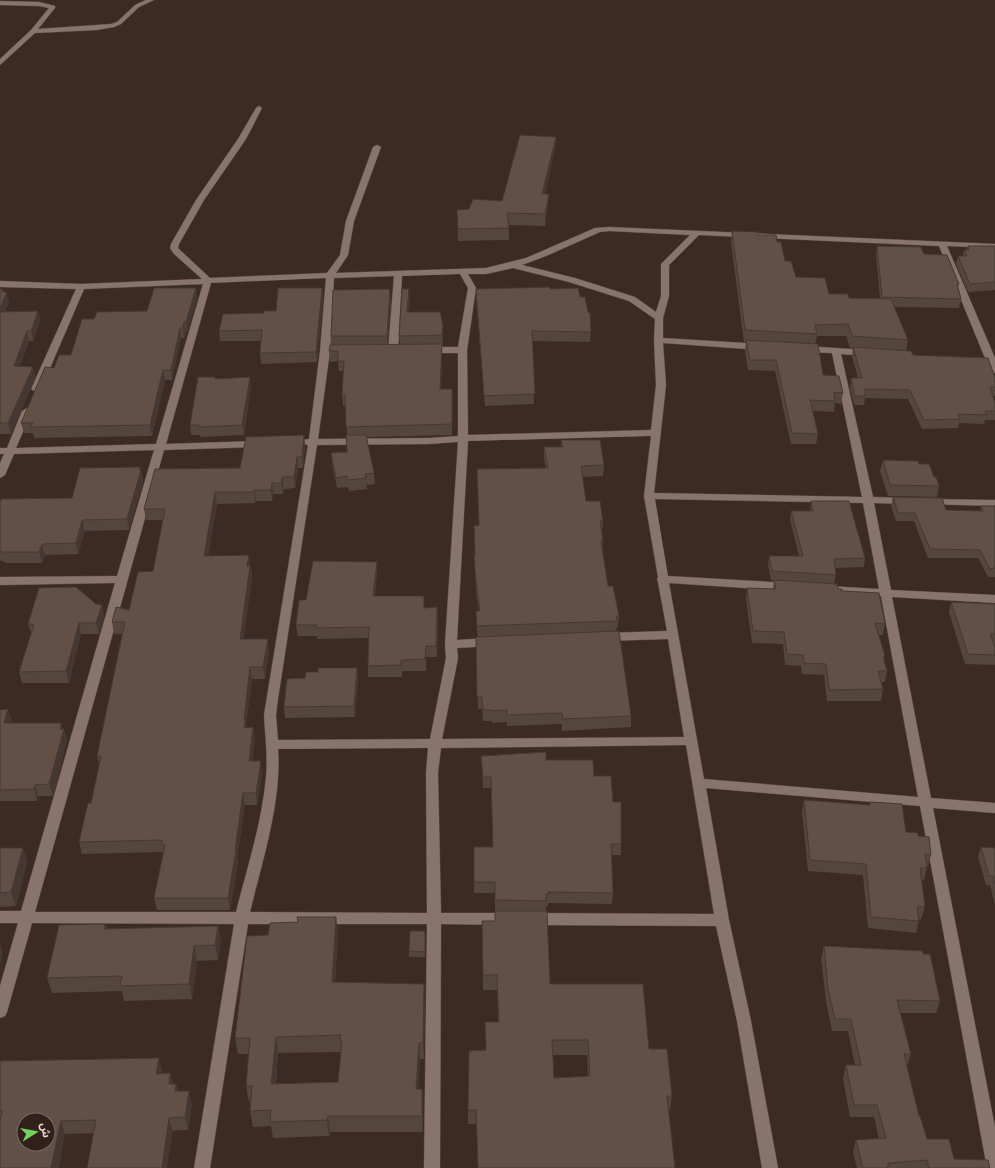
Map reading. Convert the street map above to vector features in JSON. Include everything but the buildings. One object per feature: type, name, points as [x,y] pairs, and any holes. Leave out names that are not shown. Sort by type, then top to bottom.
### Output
[{"type":"street","points":[[33,31],[112,26],[119,23],[137,6],[151,0]]},
{"type":"street","points":[[0,3],[39,4],[53,7],[33,31],[0,63]]},
{"type":"street","points":[[207,280],[180,256],[174,248],[174,244],[200,200],[242,139],[259,108]]},
{"type":"street","points":[[202,1168],[242,917],[264,828],[272,778],[270,715],[328,351],[330,275],[344,256],[350,221],[377,147]]},
{"type":"street","points":[[0,284],[82,287],[207,280],[464,272],[498,269],[526,262],[598,230],[995,246]]},
{"type":"street","points":[[696,234],[665,264],[665,296],[659,318],[658,340],[661,385],[649,496],[662,579],[722,920],[744,1021],[770,1168]]},
{"type":"street","points":[[942,243],[993,361],[995,370]]},
{"type":"street","points":[[515,265],[632,298],[659,318]]},
{"type":"street","points":[[432,1168],[434,918],[432,773],[452,658],[451,644],[462,439],[462,350],[472,288],[464,272]]},
{"type":"street","points":[[393,351],[398,273]]},
{"type":"street","points":[[0,1012],[207,280]]},
{"type":"street","points":[[0,475],[50,356],[82,287]]},
{"type":"street","points":[[658,340],[767,347]]},
{"type":"street","points":[[798,349],[875,354]]},
{"type":"street","points":[[416,350],[462,350]]},
{"type":"street","points":[[836,351],[868,500],[995,1168]]},
{"type":"street","points":[[968,359],[993,361]]},
{"type":"street","points":[[298,442],[430,441],[657,433]]},
{"type":"street","points":[[0,451],[268,443]]},
{"type":"street","points":[[649,496],[995,503]]},
{"type":"street","points":[[0,581],[123,579]]},
{"type":"street","points":[[662,579],[798,588]]},
{"type":"street","points":[[814,589],[995,599]]},
{"type":"street","points":[[596,638],[673,635]]},
{"type":"street","points":[[451,644],[502,642]]},
{"type":"street","points":[[272,745],[690,741]]},
{"type":"street","points":[[698,783],[995,808]]},
{"type":"street","points":[[0,917],[722,920]]}]
